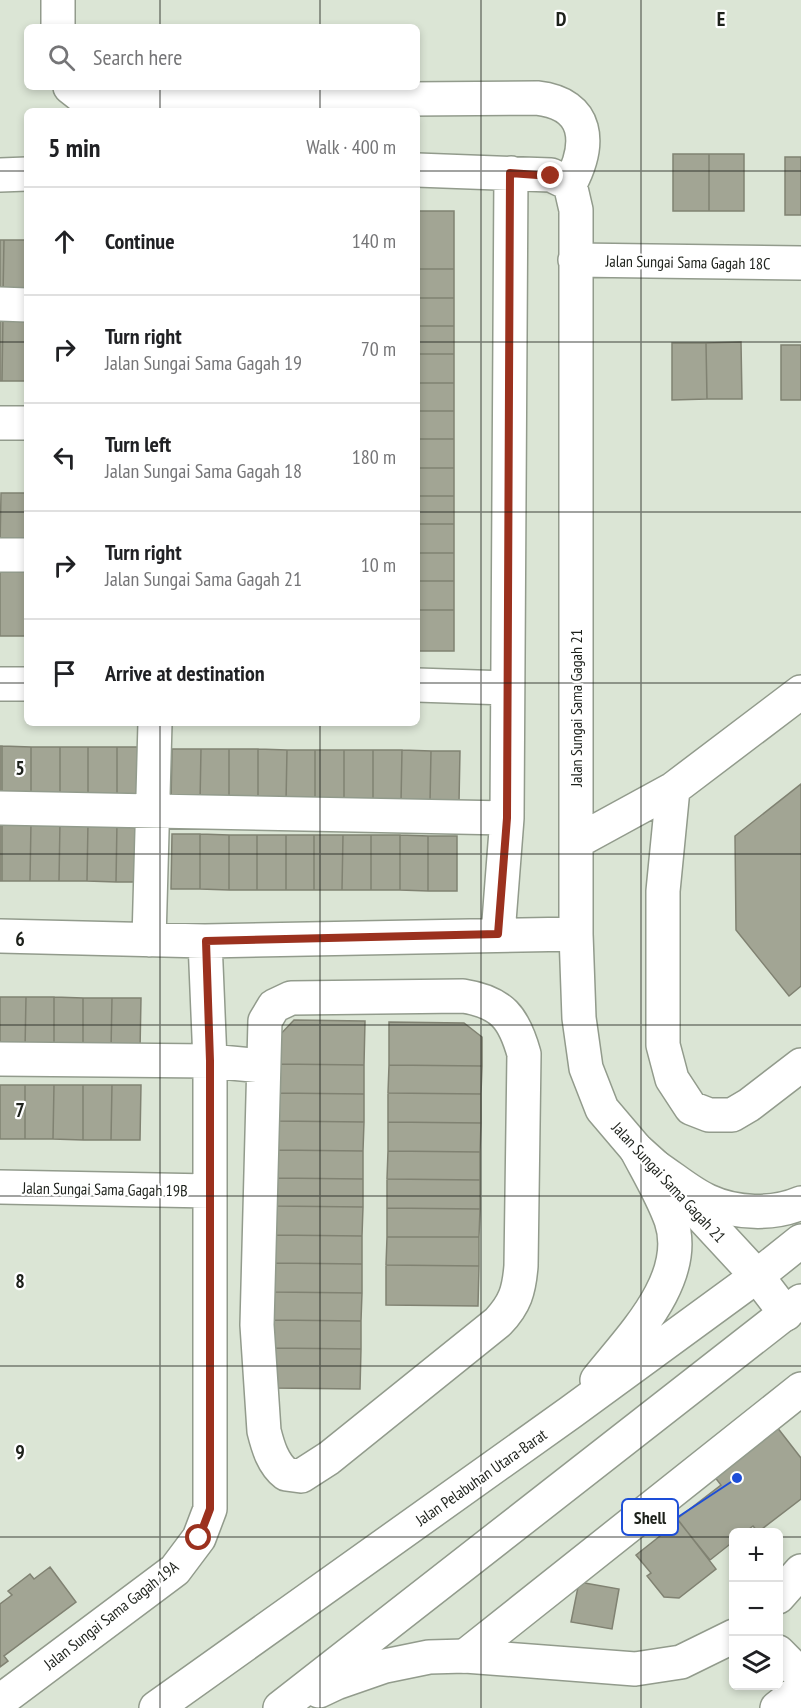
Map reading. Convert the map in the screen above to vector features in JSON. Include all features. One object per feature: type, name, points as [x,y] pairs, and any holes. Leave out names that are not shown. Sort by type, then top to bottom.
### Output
[{"type":"street","points":[[58,0],[58,24]]},
{"type":"street","points":[[74,90],[84,98],[129,105],[277,100],[537,98],[554,100],[567,106],[574,112],[581,133],[582,157],[570,184],[551,176],[420,170]]},
{"type":"street","points":[[498,934],[507,818],[510,173]]},
{"type":"street","points":[[0,174],[24,174]]},
{"type":"street","name":"Jalan Sungai Sama Gagah 21","points":[[570,184],[576,210],[576,934],[579,1018],[586,1068],[602,1109],[757,1276],[794,1307]]},
{"type":"street","name":"Jalan Sungai Sama Gagah 18C","points":[[575,260],[801,263]]},
{"type":"street","points":[[0,304],[24,304]]},
{"type":"street","points":[[0,423],[24,423]]},
{"type":"street","points":[[0,555],[24,555]]},
{"type":"street","points":[[0,684],[24,684]]},
{"type":"street","points":[[420,685],[507,688]]},
{"type":"street","points":[[576,842],[673,789],[801,692]]},
{"type":"street","points":[[149,940],[155,726]]},
{"type":"street","points":[[673,789],[663,891],[663,1045],[672,1079],[691,1108],[709,1115],[732,1115],[749,1105],[801,1065]]},
{"type":"street","points":[[0,808],[507,818]]},
{"type":"street","points":[[0,936],[206,941],[576,934]]},
{"type":"street","name":"Jalan Sungai Sama Gagah 19A","points":[[0,1701],[175,1570],[199,1538],[210,1509],[210,1061],[206,941]]},
{"type":"street","points":[[463,996],[482,999],[495,1005],[512,1023],[524,1054],[521,1266],[515,1299],[510,1310],[329,1458],[301,1476],[286,1474],[280,1470],[268,1447],[264,1431],[257,1325],[263,1066],[265,1021],[274,1006],[291,998],[463,996]]},
{"type":"street","points":[[0,1059],[210,1061],[263,1066]]},
{"type":"street","points":[[646,1158],[707,1201],[727,1208],[771,1211],[801,1203]]},
{"type":"street","points":[[572,1412],[653,1309],[674,1263],[675,1237],[671,1220],[646,1158]]},
{"type":"street","name":"Jalan Sungai Sama Gagah 19B","points":[[0,1187],[210,1191]]},
{"type":"street","name":"Jalan Pelabuhan Utara-Barat","points":[[156,1708],[572,1412],[801,1241]]},
{"type":"street","points":[[282,1708],[794,1307]]},
{"type":"street","points":[[211,1322],[257,1325]]},
{"type":"street","points":[[465,1656],[801,1389]]},
{"type":"street","points":[[783,1591],[801,1571]]},
{"type":"street","points":[[282,1708],[336,1683],[385,1666],[429,1657],[465,1656],[635,1669],[681,1662],[729,1638]]},
{"type":"street","points":[[783,1657],[801,1675]]},
{"type":"street","points":[[777,1708],[801,1689]]},
{"type":"building","points":[[673,154],[709,154],[709,211],[673,211]]},
{"type":"building","points":[[709,154],[744,154],[744,211],[709,211]]},
{"type":"building","points":[[785,157],[801,157],[801,215],[785,215]]},
{"type":"building","points":[[420,211],[454,211],[454,269],[420,269]]},
{"type":"building","points":[[0,240],[4,240],[3,296],[0,296]]},
{"type":"building","points":[[4,240],[24,240],[24,296],[3,296]]},
{"type":"building","points":[[420,269],[454,269],[454,298],[420,298]]},
{"type":"building","points":[[420,298],[454,298],[454,326],[420,326]]},
{"type":"building","points":[[0,316],[3,316],[2,381],[0,381]]},
{"type":"building","points":[[3,316],[24,317],[24,381],[2,381]]},
{"type":"building","points":[[420,326],[454,326],[454,354],[420,354]]},
{"type":"building","points":[[741,342],[742,399],[707,399],[706,343]]},
{"type":"building","points":[[672,343],[706,343],[707,399],[672,400]]},
{"type":"building","points":[[781,345],[801,345],[801,400],[781,400]]},
{"type":"building","points":[[420,354],[454,354],[454,383],[420,383]]},
{"type":"building","points":[[420,383],[454,383],[454,411],[420,411]]},
{"type":"building","points":[[420,411],[454,411],[454,439],[420,439]]},
{"type":"building","points":[[420,439],[454,439],[454,468],[420,468]]},
{"type":"building","points":[[420,468],[454,468],[454,496],[420,496]]},
{"type":"building","points":[[1,493],[24,493],[24,548],[0,547]]},
{"type":"building","points":[[420,496],[454,496],[454,524],[420,524]]},
{"type":"building","points":[[420,524],[454,524],[454,553],[420,553]]},
{"type":"building","points":[[420,553],[454,553],[454,581],[420,581]]},
{"type":"building","points":[[0,568],[24,569],[24,636],[0,636]]},
{"type":"building","points":[[420,581],[454,581],[454,610],[420,610]]},
{"type":"building","points":[[420,610],[454,610],[454,651],[420,651]]},
{"type":"building","points":[[0,746],[2,746],[2,795],[0,795]]},
{"type":"building","points":[[2,746],[31,747],[31,796],[2,795]]},
{"type":"building","points":[[31,747],[60,747],[60,796],[31,796]]},
{"type":"building","points":[[60,747],[88,747],[88,796],[60,796]]},
{"type":"building","points":[[88,747],[117,747],[117,796],[88,796]]},
{"type":"building","points":[[117,747],[146,747],[145,796],[117,796]]},
{"type":"building","points":[[172,749],[201,749],[200,802],[171,802]]},
{"type":"building","points":[[201,749],[229,749],[229,802],[200,802]]},
{"type":"building","points":[[229,749],[258,749],[258,802],[229,802]]},
{"type":"building","points":[[258,749],[287,750],[286,802],[258,802]]},
{"type":"building","points":[[287,750],[315,750],[315,803],[286,802]]},
{"type":"building","points":[[315,750],[344,750],[344,803],[315,803]]},
{"type":"building","points":[[344,750],[373,750],[373,803],[344,803]]},
{"type":"building","points":[[373,750],[402,750],[401,803],[373,803]]},
{"type":"building","points":[[402,750],[431,751],[430,803],[401,803]]},
{"type":"building","points":[[431,751],[460,751],[459,803],[430,803]]},
{"type":"building","points":[[801,784],[801,986],[789,996],[736,930],[735,836]]},
{"type":"building","points":[[0,821],[2,821],[2,881],[0,881]]},
{"type":"building","points":[[2,821],[31,822],[30,881],[2,881]]},
{"type":"building","points":[[31,822],[60,822],[59,881],[30,881]]},
{"type":"building","points":[[60,822],[88,822],[87,881],[59,881]]},
{"type":"building","points":[[88,822],[117,822],[116,882],[87,881]]},
{"type":"building","points":[[117,822],[145,823],[145,882],[116,882]]},
{"type":"building","points":[[172,834],[200,834],[200,889],[171,889]]},
{"type":"building","points":[[200,834],[229,835],[229,890],[200,889]]},
{"type":"building","points":[[229,835],[257,835],[257,890],[229,890]]},
{"type":"building","points":[[257,835],[286,835],[286,890],[257,890]]},
{"type":"building","points":[[286,835],[314,835],[314,890],[286,890]]},
{"type":"building","points":[[314,835],[343,835],[342,890],[314,890]]},
{"type":"building","points":[[343,835],[371,835],[371,890],[342,890]]},
{"type":"building","points":[[371,835],[400,835],[400,890],[371,890]]},
{"type":"building","points":[[400,835],[428,836],[428,891],[400,890]]},
{"type":"building","points":[[428,836],[457,836],[457,891],[428,891]]},
{"type":"building","points":[[0,997],[26,997],[25,1049],[0,1049]]},
{"type":"building","points":[[26,997],[54,997],[54,1050],[25,1049]]},
{"type":"building","points":[[54,997],[83,998],[83,1050],[54,1050]]},
{"type":"building","points":[[83,998],[112,998],[111,1050],[83,1050]]},
{"type":"building","points":[[112,998],[141,998],[140,1050],[111,1050]]},
{"type":"building","points":[[294,1020],[365,1021],[364,1065],[276,1064],[276,1039]]},
{"type":"building","points":[[389,1022],[464,1023],[482,1037],[482,1066],[389,1065]]},
{"type":"building","points":[[276,1064],[364,1065],[364,1094],[276,1093]]},
{"type":"building","points":[[389,1065],[482,1066],[481,1094],[388,1093]]},
{"type":"building","points":[[0,1085],[25,1085],[25,1139],[0,1139]]},
{"type":"building","points":[[25,1085],[54,1085],[53,1139],[25,1139]]},
{"type":"building","points":[[54,1085],[83,1085],[83,1140],[53,1139]]},
{"type":"building","points":[[83,1085],[112,1085],[111,1140],[83,1140]]},
{"type":"building","points":[[112,1085],[141,1085],[140,1140],[111,1140]]},
{"type":"building","points":[[276,1093],[364,1094],[364,1122],[275,1121]]},
{"type":"building","points":[[388,1093],[481,1094],[481,1123],[388,1122]]},
{"type":"building","points":[[275,1121],[364,1122],[363,1151],[275,1150]]},
{"type":"building","points":[[388,1122],[481,1123],[480,1152],[388,1151]]},
{"type":"building","points":[[275,1150],[363,1151],[363,1179],[275,1178]]},
{"type":"building","points":[[388,1151],[480,1152],[480,1180],[387,1179]]},
{"type":"building","points":[[275,1178],[363,1179],[363,1207],[274,1206]]},
{"type":"building","points":[[387,1179],[480,1180],[480,1209],[387,1208]]},
{"type":"building","points":[[274,1206],[363,1207],[362,1236],[274,1235]]},
{"type":"building","points":[[387,1208],[480,1209],[479,1237],[387,1237]]},
{"type":"building","points":[[274,1235],[362,1236],[362,1264],[274,1263]]},
{"type":"building","points":[[387,1237],[479,1237],[479,1266],[386,1265]]},
{"type":"building","points":[[274,1263],[362,1264],[362,1293],[273,1292]]},
{"type":"building","points":[[386,1265],[479,1266],[478,1306],[386,1305]]},
{"type":"building","points":[[273,1292],[362,1293],[361,1321],[273,1320]]},
{"type":"building","points":[[273,1320],[361,1321],[361,1349],[273,1348]]},
{"type":"building","points":[[273,1348],[361,1349],[360,1389],[273,1388]]},
{"type":"building","points":[[773,1422],[801,1458],[801,1499],[763,1528],[753,1526],[729,1528],[729,1545],[710,1560],[677,1519],[721,1485],[710,1471]]},
{"type":"building","points":[[679,1521],[716,1569],[679,1598],[664,1597],[647,1576],[651,1573],[636,1555]]},
{"type":"building","points":[[50,1567],[76,1602],[4,1656],[8,1661],[0,1667],[0,1604],[12,1595],[8,1591],[30,1574],[34,1579]]},
{"type":"building","points":[[579,1582],[619,1589],[612,1629],[571,1622]]},
{"type":"place","name":"Shell","points":[[737,1478]]},
{"type":"route","points":[[199,1538],[210,1509],[210,1061],[206,941],[498,934],[507,818],[510,173],[551,176]]}]
